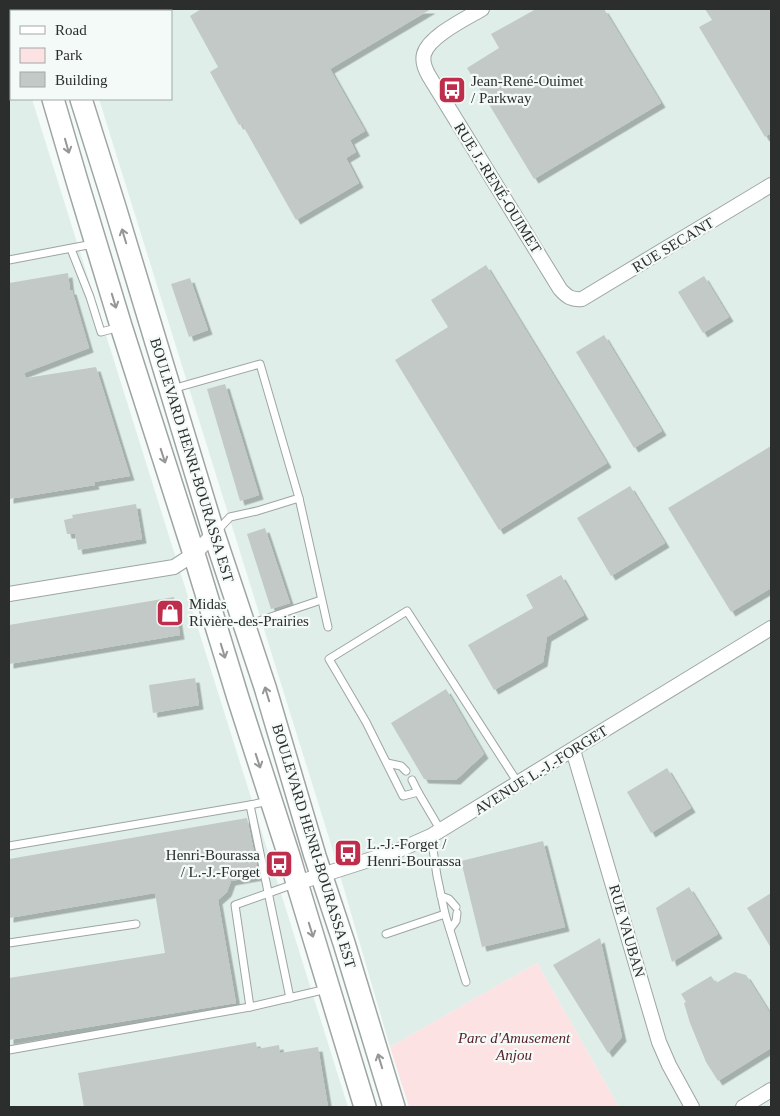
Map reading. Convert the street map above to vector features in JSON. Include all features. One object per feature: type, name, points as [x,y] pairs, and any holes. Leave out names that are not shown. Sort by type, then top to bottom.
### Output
[{"type":"main road","name":"BOULEVARD HENRI-BOURASSA EST","points":[[54,100],[96,244],[290,859],[365,1107]]},
{"type":"main road","name":"BOULEVARD HENRI-BOURASSA EST","points":[[81,100],[214,534],[264,687],[394,1107]]},
{"type":"street","name":"RUE J.-RENÉ-OUIMET","points":[[482,9],[437,36],[428,44],[423,55],[424,66],[560,289],[573,300]]},
{"type":"street","name":"RUE SECANT","points":[[573,300],[582,299],[591,294],[771,185]]},
{"type":"street","points":[[9,594],[174,567],[194,554],[214,534]]},
{"type":"street","name":"AVENUE L.-J.-FORGET","points":[[296,883],[397,851],[436,833],[771,628]]},
{"type":"street","name":"RUE VAUBAN","points":[[573,750],[659,1042],[673,1073],[692,1107]]},
{"type":"street","points":[[743,1107],[771,1090]]},
{"type":"lane","points":[[9,260],[96,244]]},
{"type":"lane","points":[[71,249],[90,297],[101,332],[122,326]]},
{"type":"lane","points":[[170,389],[260,364],[299,498],[328,627]]},
{"type":"lane","points":[[214,534],[230,517],[299,498]]},
{"type":"lane","points":[[244,626],[321,600]]},
{"type":"lane","points":[[418,792],[403,796],[366,722],[329,660],[407,611],[518,783]]},
{"type":"lane","points":[[387,763],[401,766],[406,771]]},
{"type":"lane","points":[[412,780],[436,833],[445,914],[466,982]]},
{"type":"lane","points":[[9,846],[271,800]]},
{"type":"lane","points":[[250,805],[290,998]]},
{"type":"lane","points":[[250,1007],[235,905],[296,883]]},
{"type":"lane","points":[[442,896],[449,899],[457,910],[456,921],[450,929]]},
{"type":"lane","points":[[386,934],[445,914]]},
{"type":"lane","points":[[9,943],[136,924]]},
{"type":"lane","points":[[9,1050],[250,1007],[328,988]]},
{"type":"shaded area","points":[[771,9],[771,1107],[619,1107],[537,963],[390,1047],[330,841],[99,100],[172,100],[172,10],[72,10]]},
{"type":"shaded area","points":[[9,23],[10,100],[32,100],[348,1107],[9,1107]]},
{"type":"green space","name":"Parc d'Amusement Anjou","points":[[537,963],[619,1107],[409,1107],[390,1047]]},
{"type":"building","points":[[201,9],[431,9],[330,69],[365,131],[350,140],[356,152],[346,158],[359,183],[296,220],[242,124],[239,125],[210,72],[218,67],[190,16]]},
{"type":"building","points":[[536,9],[604,9],[661,103],[534,179],[467,68],[499,48],[491,34]]},
{"type":"building","points":[[705,9],[771,9],[771,133],[765,137],[699,27],[712,20]]},
{"type":"building","points":[[486,265],[607,463],[499,530],[395,360],[448,327],[431,300]]},
{"type":"building","points":[[68,273],[70,290],[72,290],[89,348],[24,373],[26,378],[96,367],[130,476],[94,482],[95,485],[9,499],[9,283]]},
{"type":"building","points":[[704,276],[729,317],[703,333],[678,292]]},
{"type":"building","points":[[190,278],[208,330],[189,337],[171,284]]},
{"type":"building","points":[[604,335],[662,431],[634,448],[576,352]]},
{"type":"building","points":[[225,384],[259,495],[240,501],[207,389]]},
{"type":"building","points":[[771,446],[771,588],[731,612],[668,508]]},
{"type":"building","points":[[630,486],[665,543],[611,576],[577,518]]},
{"type":"building","points":[[136,504],[142,539],[78,550],[75,534],[67,534],[64,520],[73,518],[72,515]]},
{"type":"building","points":[[265,528],[290,603],[271,609],[247,534]]},
{"type":"building","points":[[561,575],[584,615],[547,637],[543,662],[494,690],[468,645],[533,608],[526,595]]},
{"type":"building","points":[[174,597],[180,635],[9,664],[9,625]]},
{"type":"building","points":[[195,678],[199,705],[153,713],[149,685]]},
{"type":"building","points":[[446,689],[484,754],[456,780],[424,779],[391,723]]},
{"type":"building","points":[[667,768],[691,808],[651,833],[627,792]]},
{"type":"building","points":[[247,818],[259,876],[231,881],[227,892],[218,900],[236,1003],[9,1040],[9,978],[165,953],[155,893],[9,918],[9,859]]},
{"type":"building","points":[[543,841],[565,927],[482,947],[461,861]]},
{"type":"building","points":[[689,887],[718,934],[672,962],[656,908]]},
{"type":"building","points":[[771,893],[771,948],[747,908]]},
{"type":"building","points":[[600,938],[622,1037],[608,1053],[553,965]]},
{"type":"building","points":[[735,972],[746,975],[771,1015],[771,1048],[718,1081],[706,1062],[690,1023],[684,1003],[686,1002],[681,994],[711,976],[716,983]]},
{"type":"building","points":[[256,1042],[257,1049],[279,1045],[280,1053],[318,1047],[328,1107],[84,1107],[78,1073]]},
{"type":"place","name":"Jean-René-Ouimet / Parkway","points":[[452,90]]},
{"type":"place","name":"Midas Rivière-des-Prairies","points":[[170,613]]},
{"type":"place","name":"L.-J.-Forget / Henri-Bourassa","points":[[348,853]]},
{"type":"place","name":"Henri-Bourassa / L.-J.-Forget","points":[[279,864]]}]
